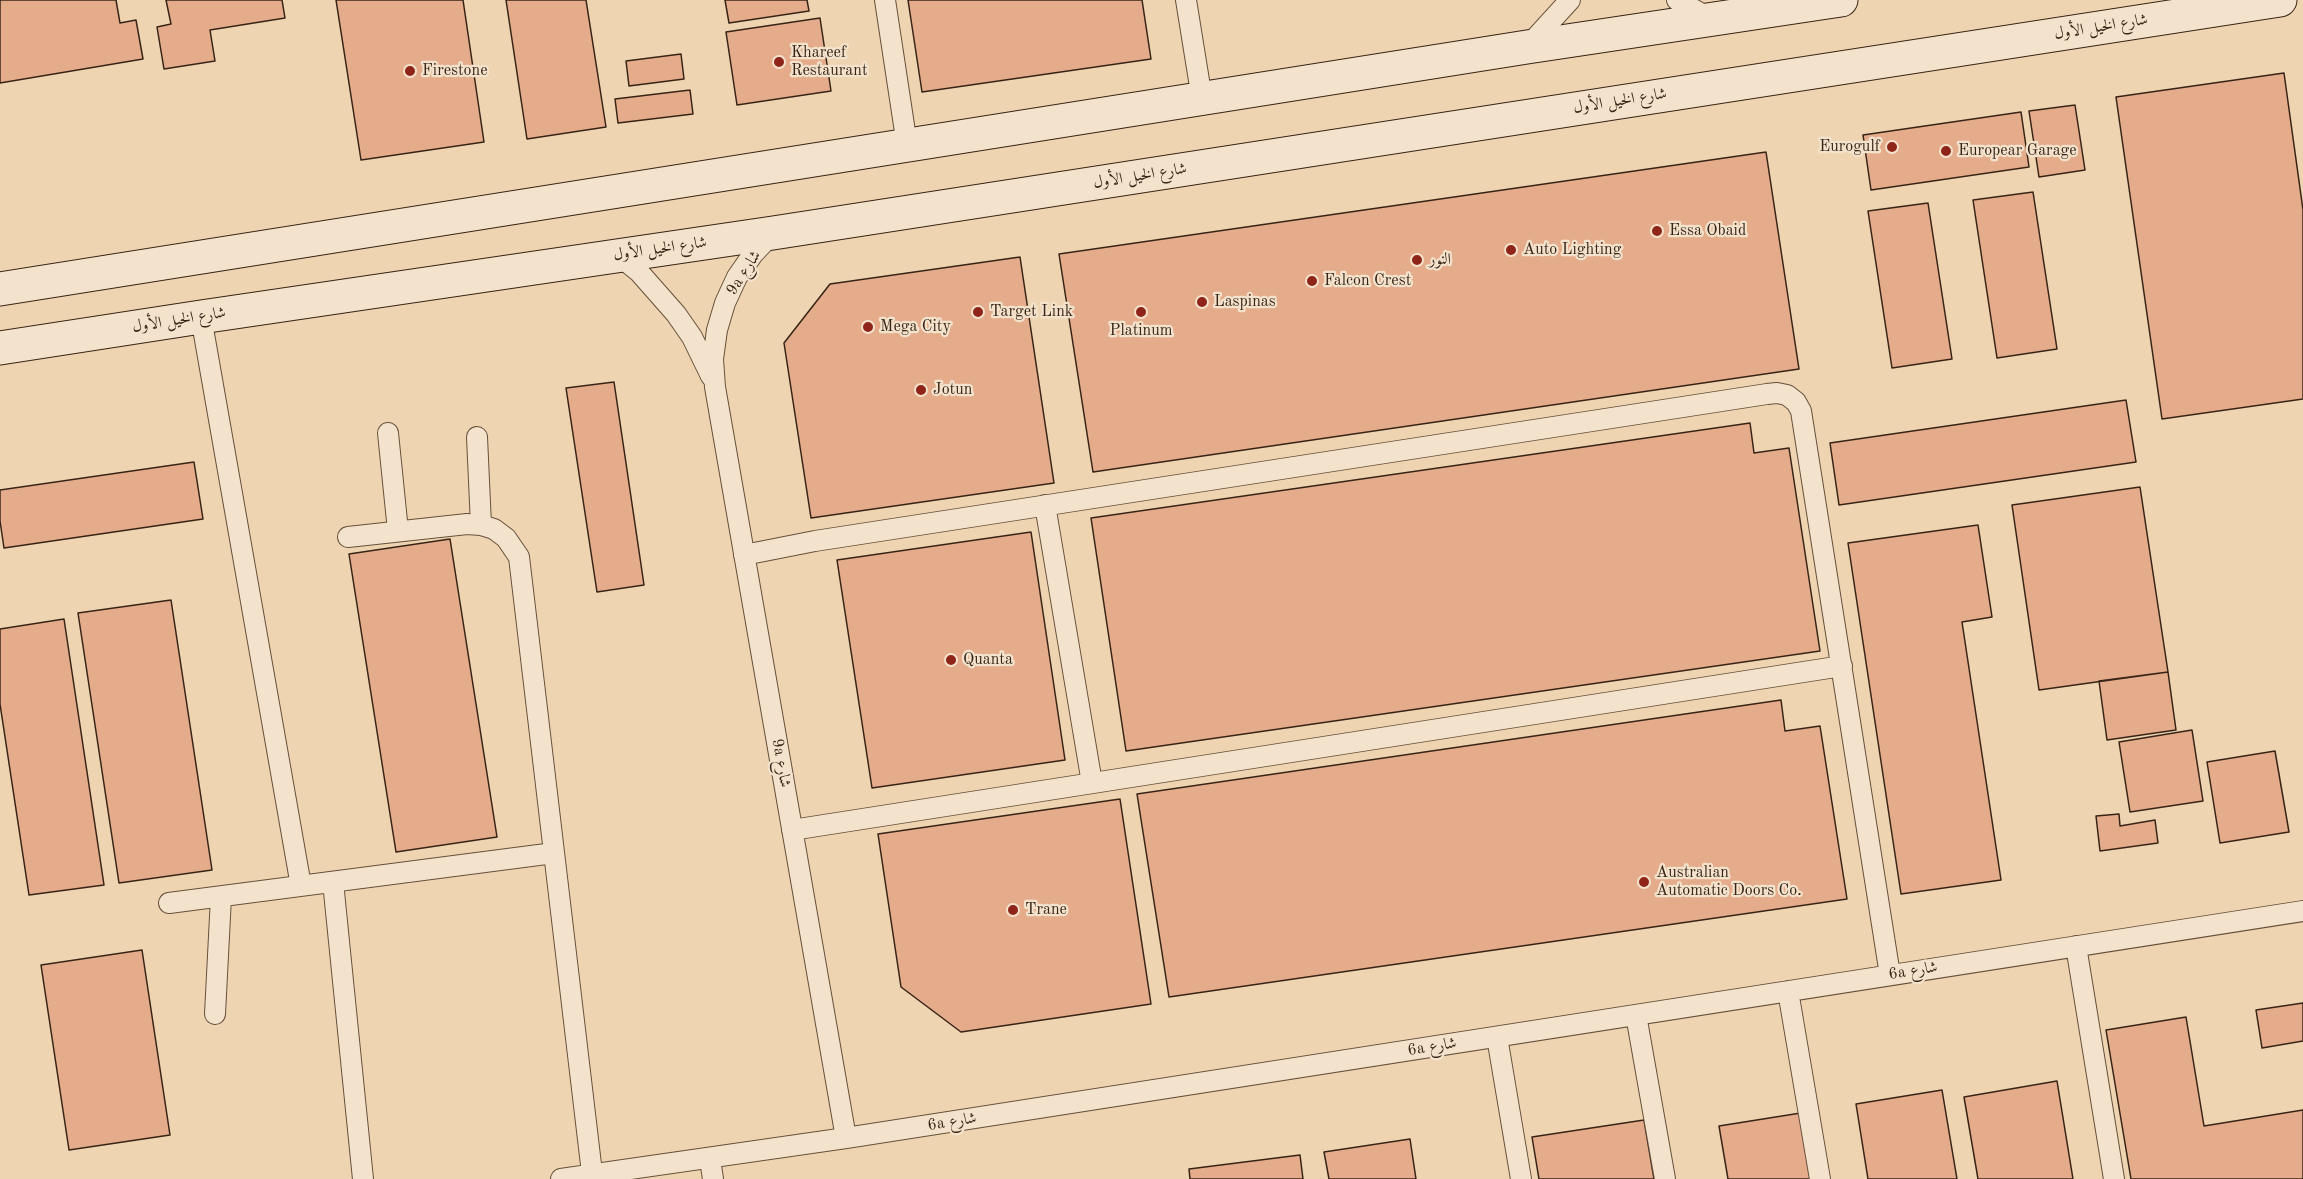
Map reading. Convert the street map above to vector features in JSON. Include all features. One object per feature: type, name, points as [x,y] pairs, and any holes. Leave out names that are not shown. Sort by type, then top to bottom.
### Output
[{"type":"main road","points":[[0,289],[1527,47],[1841,0]]},
{"type":"main road","name":"شارع الخيل الأول","points":[[0,348],[773,233],[2280,0]]},
{"type":"lane","points":[[885,0],[907,145]]},
{"type":"lane","points":[[1186,0],[1202,99]]},
{"type":"lane","points":[[1527,47],[1570,0]]},
{"type":"lane","points":[[1677,0],[1711,20]]},
{"type":"lane","name":"9a شارع","points":[[773,233],[753,254],[737,277],[725,303],[717,330],[715,387],[846,1138]]},
{"type":"lane","name":"9a شارع","points":[[618,255],[639,272],[676,314],[705,361],[715,387]]},
{"type":"lane","points":[[201,317],[301,886]]},
{"type":"lane","points":[[744,555],[815,541],[1045,505],[1777,393],[1787,395],[1802,411],[1890,975]]},
{"type":"lane","points":[[388,433],[398,531]]},
{"type":"lane","points":[[477,437],[481,525]]},
{"type":"lane","points":[[1045,505],[1092,783]]},
{"type":"lane","points":[[348,537],[467,524],[481,525],[494,529],[506,538],[519,557],[592,1173]]},
{"type":"lane","points":[[792,830],[1842,666]]},
{"type":"lane","points":[[169,903],[554,853]]},
{"type":"lane","points":[[333,882],[363,1179]]},
{"type":"lane","points":[[215,1014],[221,897]]},
{"type":"lane","name":"6a شارع","points":[[561,1179],[592,1173],[710,1159],[2303,911]]},
{"type":"lane","points":[[2076,946],[2114,1179]]},
{"type":"lane","points":[[1788,991],[1820,1179]]},
{"type":"lane","points":[[1636,1015],[1665,1179]]},
{"type":"lane","points":[[1497,1037],[1521,1179]]},
{"type":"lane","points":[[710,1159],[713,1179]]},
{"type":"building","points":[[0,0],[116,0],[120,23],[136,20],[143,59],[0,83]]},
{"type":"building","points":[[166,0],[282,0],[285,18],[210,30],[215,61],[164,69],[157,27],[171,24]]},
{"type":"building","name":"Firestone","points":[[336,0],[463,0],[484,142],[361,160]]},
{"type":"building","points":[[506,0],[586,0],[606,127],[527,139]]},
{"type":"building","points":[[725,0],[807,0],[809,11],[729,23]]},
{"type":"building","points":[[908,0],[1142,0],[1151,59],[922,92]]},
{"type":"building","name":"Khareef Restaurant","points":[[820,18],[831,91],[737,105],[726,32]]},
{"type":"building","points":[[681,54],[684,79],[629,86],[626,61]]},
{"type":"building","points":[[2284,73],[2303,210],[2303,399],[2162,419],[2116,97]]},
{"type":"building","points":[[690,90],[693,114],[618,123],[615,99]]},
{"type":"building","points":[[2075,105],[2085,170],[2039,177],[2029,111]]},
{"type":"building","name":"Europear Garage","points":[[2021,112],[2029,167],[1871,190],[1863,135]]},
{"type":"building","points":[[1766,152],[1799,369],[1093,472],[1059,254]]},
{"type":"building","points":[[2033,192],[2057,349],[1997,358],[1973,200]]},
{"type":"building","points":[[1928,203],[1952,359],[1892,368],[1868,211]]},
{"type":"building","points":[[1020,257],[1054,483],[811,518],[784,343],[830,284]]},
{"type":"building","points":[[614,382],[644,585],[597,592],[566,388]]},
{"type":"building","points":[[2126,400],[2136,462],[1839,505],[1830,443]]},
{"type":"building","points":[[1750,423],[1754,453],[1789,448],[1820,651],[1126,751],[1091,518]]},
{"type":"building","points":[[194,462],[203,519],[4,548],[0,521],[0,490]]},
{"type":"building","points":[[2140,487],[2168,672],[2039,690],[2012,505]]},
{"type":"building","points":[[1978,525],[1992,617],[1962,622],[2001,880],[1901,894],[1848,543]]},
{"type":"building","name":"Quanta","points":[[1031,532],[1065,760],[872,788],[837,560]]},
{"type":"building","points":[[450,539],[497,837],[396,852],[349,554]]},
{"type":"building","points":[[171,600],[212,870],[119,883],[78,613]]},
{"type":"building","points":[[64,619],[104,885],[29,895],[0,704],[0,629]]},
{"type":"building","points":[[2168,672],[2176,730],[2107,740],[2099,681]]},
{"type":"building","points":[[1781,700],[1785,731],[1820,726],[1847,899],[1169,997],[1137,794]]},
{"type":"building","points":[[2192,730],[2203,801],[2130,812],[2119,742]]},
{"type":"building","points":[[2275,751],[2289,832],[2220,843],[2207,762]]},
{"type":"building","name":"Trane","points":[[1120,799],[1151,1004],[961,1032],[901,987],[878,834]]},
{"type":"building","points":[[2119,814],[2120,826],[2155,820],[2158,843],[2100,851],[2096,816]]},
{"type":"building","points":[[142,950],[170,1135],[69,1150],[41,965]]},
{"type":"building","points":[[2303,1003],[2303,1041],[2262,1048],[2256,1010]]},
{"type":"building","points":[[2186,1017],[2204,1126],[2303,1110],[2303,1179],[2131,1179],[2106,1030]]},
{"type":"building","points":[[2057,1081],[2073,1179],[1978,1179],[1964,1097]]},
{"type":"building","points":[[1942,1090],[1957,1179],[1868,1179],[1856,1104]]},
{"type":"building","points":[[1807,1112],[1818,1179],[1728,1179],[1719,1126]]},
{"type":"building","points":[[1644,1120],[1654,1179],[1539,1179],[1532,1137]]},
{"type":"building","points":[[1410,1139],[1416,1179],[1329,1179],[1324,1152]]},
{"type":"building","points":[[1300,1155],[1303,1179],[1190,1179],[1189,1169]]},
{"type":"place","name":"Khareef Restaurant","points":[[779,62]]},
{"type":"place","name":"Firestone","points":[[410,71]]},
{"type":"place","name":"Eurogulf","points":[[1892,147]]},
{"type":"place","name":"Europear Garage","points":[[1946,151]]},
{"type":"place","name":"Essa Obaid","points":[[1657,231]]},
{"type":"place","name":"Auto Lighting","points":[[1511,250]]},
{"type":"place","name":"النور","points":[[1417,260]]},
{"type":"place","name":"Falcon Crest","points":[[1312,281]]},
{"type":"place","name":"Laspinas","points":[[1202,302]]},
{"type":"place","name":"Target Link","points":[[978,312]]},
{"type":"place","name":"Platinum","points":[[1141,312]]},
{"type":"place","name":"Mega City","points":[[868,327]]},
{"type":"place","name":"Jotun","points":[[921,390]]},
{"type":"place","name":"Quanta","points":[[951,660]]},
{"type":"place","name":"Australian Automatic Doors Co.","points":[[1644,882]]},
{"type":"place","name":"Trane","points":[[1013,910]]}]
